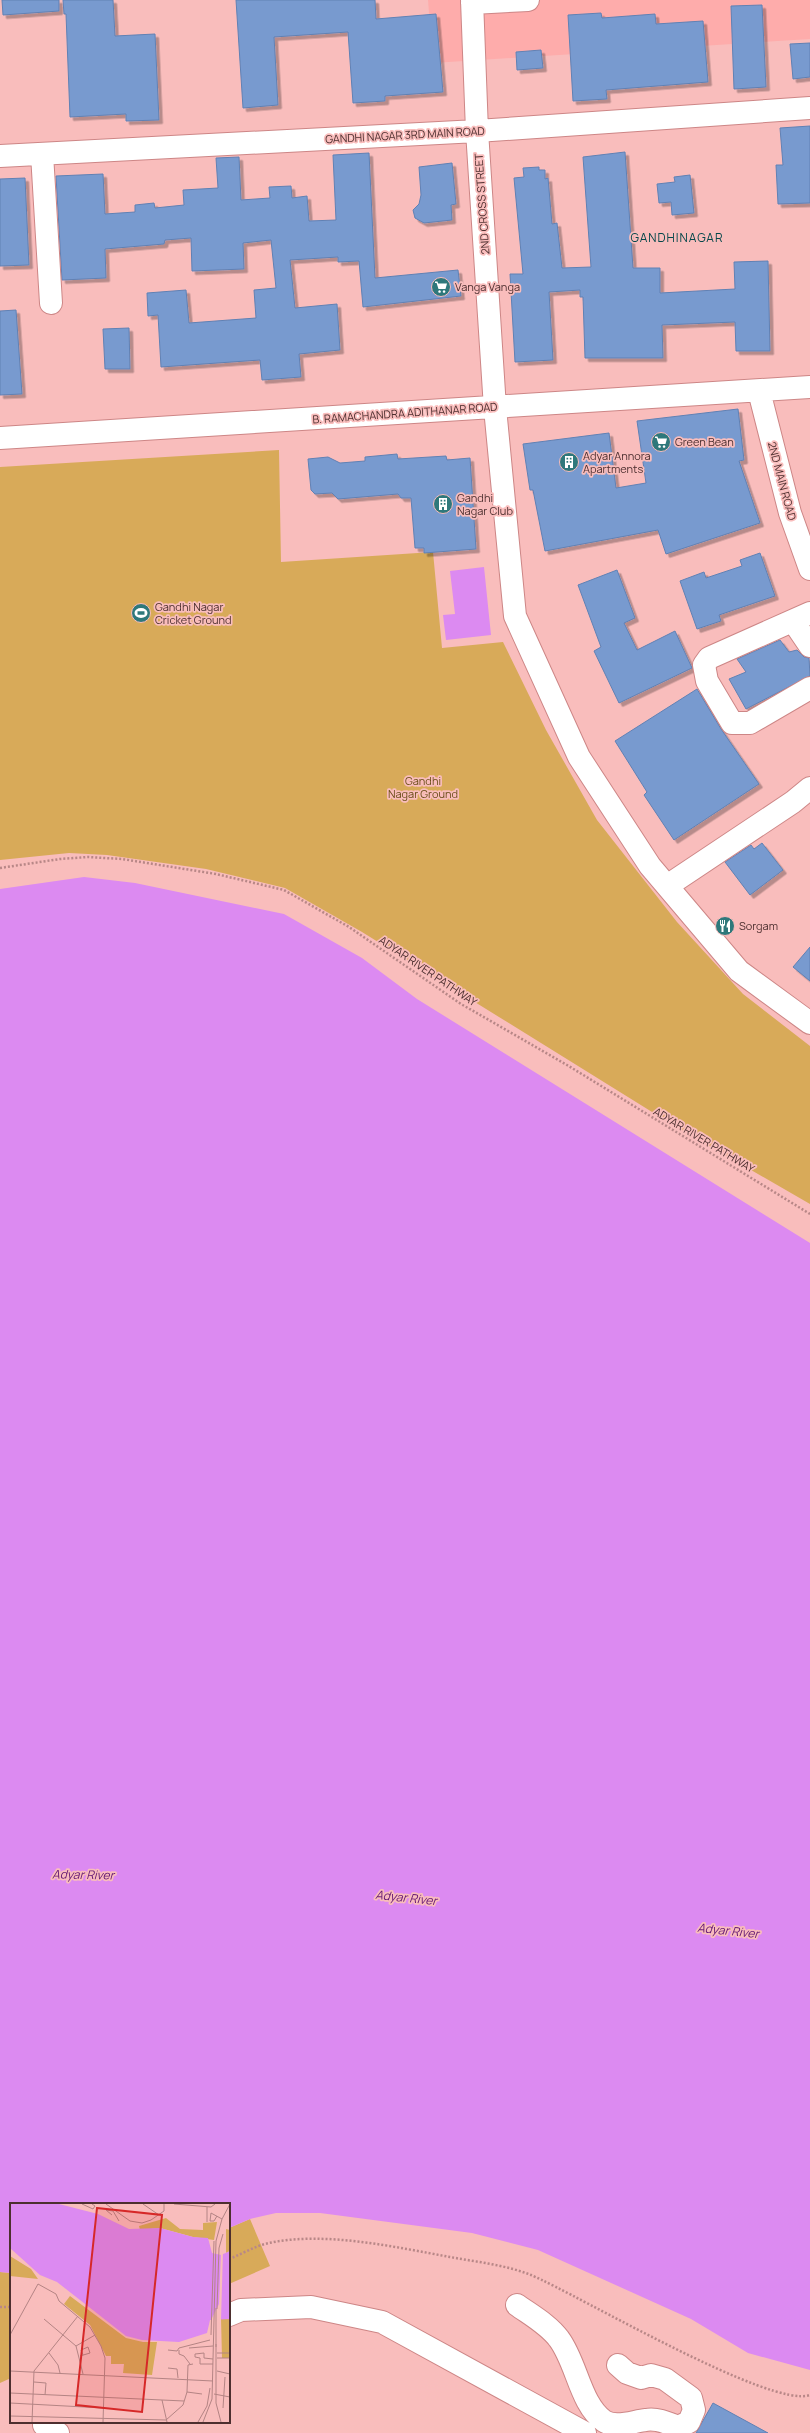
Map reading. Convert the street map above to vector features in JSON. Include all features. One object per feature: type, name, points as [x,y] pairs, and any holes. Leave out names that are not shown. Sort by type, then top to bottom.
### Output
[{"type":"street","points":[[472,2],[528,0]]},
{"type":"street","name":"2ND CROSS STREET","points":[[472,2],[477,131],[495,408],[515,616],[579,757],[650,866],[739,971],[810,1023]]},
{"type":"street","name":"GANDHI NAGAR 3RD MAIN ROAD","points":[[0,156],[477,131],[810,108]]},
{"type":"street","points":[[42,154],[51,303]]},
{"type":"street","name":"B. RAMACHANDRA ADITHANAR ROAD","points":[[0,438],[810,387]]},
{"type":"street","name":"2ND MAIN ROAD","points":[[759,391],[790,514],[810,570]]},
{"type":"street","points":[[810,646],[801,617],[709,658],[704,665],[707,681],[732,723],[750,723],[810,688]]},
{"type":"street","points":[[667,886],[793,802],[810,788]]},
{"type":"street","points":[[517,2305],[544,2324],[559,2338],[591,2408],[606,2422],[625,2424],[647,2419],[663,2421],[678,2427],[689,2422],[694,2410],[691,2398],[679,2387],[651,2375],[641,2378],[627,2373],[618,2365]]},
{"type":"street","points":[[230,2315],[241,2310],[311,2307],[382,2322],[585,2433]]},
{"type":"path","name":"ADYAR RIVER PATHWAY","points":[[0,868],[60,859],[88,857],[122,859],[223,876],[284,890],[349,927],[461,1004],[567,1065],[810,1214]]},
{"type":"path","points":[[0,2307],[10,2308]]},
{"type":"shaded area","points":[[428,0],[810,0],[810,39],[433,63]]},
{"type":"green space","name":"Gandhi Nagar Ground","points":[[279,450],[281,562],[433,552],[442,648],[503,642],[546,730],[597,820],[677,922],[743,994],[810,1046],[810,1204],[673,1125],[362,932],[285,888],[206,869],[107,855],[69,853],[0,860],[0,467]]},
{"type":"green space","points":[[250,2219],[270,2266],[230,2284],[230,2228]]},
{"type":"green space","points":[[0,2272],[10,2273],[10,2378],[0,2383]]},
{"type":"water","points":[[484,567],[491,635],[446,640],[443,615],[455,614],[450,571]]},
{"type":"water","name":"Adyar River","points":[[84,877],[135,883],[284,914],[362,958],[417,999],[810,1243],[810,2370],[748,2353],[691,2319],[538,2250],[472,2233],[320,2213],[276,2213],[250,2219],[230,2228],[230,2203],[10,2203],[10,2273],[0,2272],[0,889]]},
{"type":"building","points":[[2,0],[59,0],[59,11],[3,15]]},
{"type":"building","points":[[63,0],[113,0],[115,36],[155,34],[159,120],[126,121],[126,114],[70,117],[66,14],[64,14]]},
{"type":"building","points":[[236,0],[375,0],[376,19],[436,14],[443,92],[385,96],[385,101],[353,103],[348,32],[274,37],[278,105],[243,108]]},
{"type":"building","points":[[762,5],[766,87],[734,89],[731,6]]},
{"type":"building","points":[[601,13],[602,18],[655,14],[656,24],[703,21],[708,82],[606,90],[607,99],[573,101],[568,15]]},
{"type":"building","points":[[810,43],[810,77],[793,79],[790,44]]},
{"type":"building","points":[[541,50],[543,68],[517,70],[516,52]]},
{"type":"building","points":[[810,126],[810,203],[778,204],[776,165],[783,165],[780,128]]},
{"type":"building","points":[[625,152],[633,268],[660,268],[660,293],[735,289],[734,262],[768,261],[770,351],[736,351],[735,322],[662,325],[663,358],[585,358],[583,297],[580,297],[580,290],[549,292],[553,360],[515,362],[510,274],[523,274],[514,178],[524,177],[523,168],[539,167],[539,170],[545,170],[545,179],[548,178],[552,224],[557,223],[562,268],[591,267],[583,157]]},
{"type":"building","points":[[369,153],[375,278],[458,270],[461,296],[363,307],[359,261],[338,262],[338,257],[290,260],[295,308],[337,304],[340,350],[299,354],[301,377],[262,380],[260,360],[161,367],[158,315],[148,316],[147,293],[186,290],[189,323],[256,318],[254,290],[276,288],[271,240],[243,243],[244,269],[192,271],[191,238],[165,240],[164,244],[105,249],[106,278],[62,280],[56,176],[103,174],[105,214],[135,212],[135,205],[154,203],[155,208],[184,205],[183,190],[218,188],[216,158],[239,157],[241,200],[270,198],[269,187],[291,186],[292,198],[307,196],[309,221],[336,220],[333,155]]},
{"type":"building","points":[[452,163],[456,204],[451,205],[452,220],[424,223],[415,218],[413,210],[419,204],[421,195],[419,167]]},
{"type":"building","points":[[690,175],[694,213],[672,215],[671,202],[659,203],[657,184],[675,182],[674,177]]},
{"type":"building","points":[[25,178],[29,265],[0,266],[0,179]]},
{"type":"building","points":[[16,310],[22,394],[0,395],[0,311]]},
{"type":"building","points":[[129,328],[130,369],[105,369],[103,329]]},
{"type":"building","points":[[738,409],[744,460],[739,461],[760,523],[666,554],[658,530],[545,551],[533,490],[530,490],[523,444],[609,433],[616,488],[646,483],[637,421]]},
{"type":"building","name":"Gandhi Nagar Club","points":[[397,454],[398,459],[446,456],[447,460],[470,458],[476,549],[424,553],[424,548],[415,548],[411,498],[401,498],[398,494],[338,499],[332,493],[315,494],[311,490],[308,459],[328,457],[340,463],[365,461],[365,457]]},
{"type":"building","points":[[760,553],[775,596],[719,615],[721,621],[697,629],[680,581],[704,572],[706,578],[742,566],[740,560]]},
{"type":"building","points":[[617,570],[635,618],[624,623],[637,650],[675,631],[692,668],[619,703],[594,651],[601,647],[578,585]]},
{"type":"building","points":[[780,640],[789,652],[797,650],[804,657],[809,658],[810,676],[746,709],[729,679],[746,672],[737,659]]},
{"type":"building","points":[[697,689],[721,729],[759,784],[674,840],[644,795],[647,792],[615,741]]},
{"type":"building","points":[[762,843],[783,870],[750,895],[725,862],[751,845],[754,849]]},
{"type":"building","points":[[810,947],[810,981],[793,967]]},
{"type":"building","points":[[713,2403],[768,2433],[696,2433]]},
{"type":"place","name":"Vanga Vanga","points":[[441,287]]},
{"type":"place","name":"Green Bean","points":[[661,442]]},
{"type":"place","name":"Adyar Annora Apartments","points":[[569,462]]},
{"type":"place","name":"Gandhi Nagar Club","points":[[443,504]]},
{"type":"place","name":"Gandhi Nagar Cricket Ground","points":[[141,613]]},
{"type":"place","name":"Sorgam","points":[[725,926]]},
{"type":"district","name":"GANDHINAGAR","points":[[677,238]]}]
